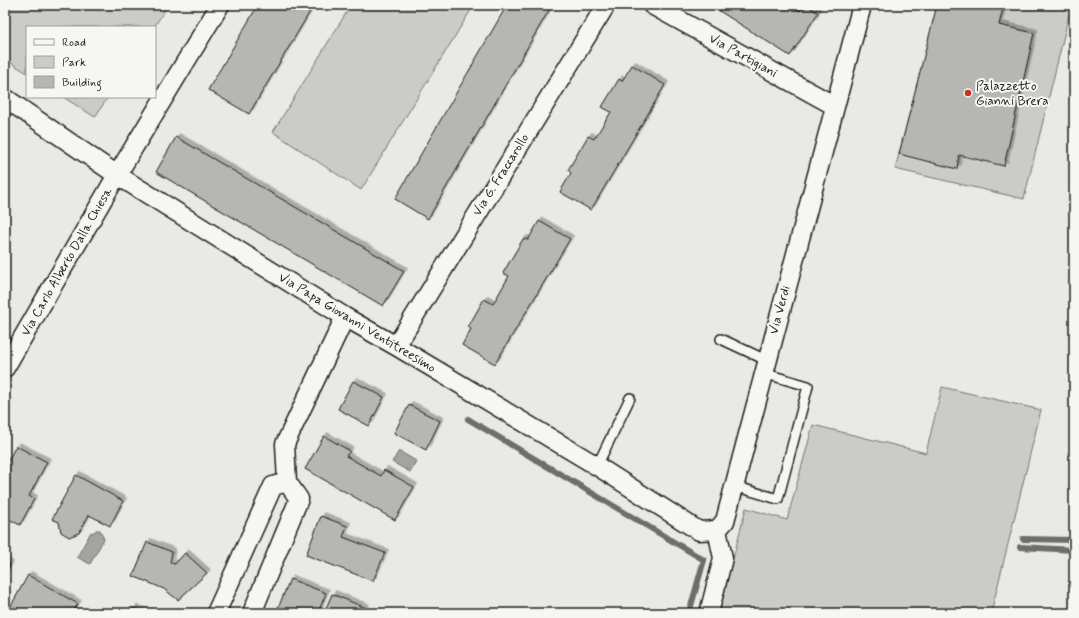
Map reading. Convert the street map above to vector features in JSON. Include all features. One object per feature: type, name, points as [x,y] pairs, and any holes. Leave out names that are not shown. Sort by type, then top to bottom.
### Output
[{"type":"street","points":[[117,175],[220,5]]},
{"type":"street","name":"Via G. Fraccarollo","points":[[396,346],[606,5]]},
{"type":"street","name":"Via Partigiani","points":[[652,5],[835,106]]},
{"type":"street","name":"Via Verdi","points":[[717,530],[725,521],[764,367],[862,5]]},
{"type":"street","name":"Via Papa Giovanni Ventitreesimo","points":[[5,98],[117,175],[345,317],[598,466],[699,531],[717,530]]},
{"type":"street","name":"Via Carlo Alberto Dalla Chiesa","points":[[5,368],[117,175]]},
{"type":"street","points":[[252,613],[300,498],[287,482],[285,444],[345,317]]},
{"type":"street","points":[[216,613],[273,486],[287,482]]},
{"type":"street","points":[[709,613],[723,558],[717,530]]},
{"type":"lane","points":[[721,339],[764,367],[808,386],[778,499],[734,486]]},
{"type":"lane","points":[[598,466],[630,398]]},
{"type":"green space","points":[[5,5],[168,5],[155,26],[26,26],[26,72],[5,59]]},
{"type":"green space","points":[[351,5],[474,5],[361,190],[273,132]]},
{"type":"green space","name":"Palazzetto Gianni Brera","points":[[938,5],[1074,5],[1074,16],[1069,15],[1024,199],[895,169]]},
{"type":"green space","points":[[65,98],[107,98],[95,117]]},
{"type":"green space","points":[[942,387],[1041,410],[991,613],[719,613],[746,508],[787,520],[813,425],[926,453]]},
{"type":"shaded area","points":[[399,451],[416,461],[410,472],[392,462]]},
{"type":"shaded area","points":[[96,530],[100,530],[104,539],[90,564],[77,557],[91,532],[93,533]]},
{"type":"building","points":[[258,5],[314,5],[249,114],[208,90]]},
{"type":"building","points":[[507,5],[552,5],[428,219],[395,199]]},
{"type":"building","points":[[710,5],[790,5],[800,11],[803,5],[807,5],[818,13],[790,56]]},
{"type":"building","name":"Palazzetto Gianni Brera","points":[[937,5],[989,5],[1003,8],[999,25],[1034,33],[1004,166],[959,155],[957,169],[899,154]]},
{"type":"building","points":[[632,65],[665,85],[591,210],[560,192],[571,173],[568,170],[588,136],[594,139],[611,112],[602,107],[619,79],[622,81]]},
{"type":"building","points":[[176,137],[404,271],[383,306],[156,172]]},
{"type":"building","points":[[539,221],[570,239],[495,364],[462,345],[471,329],[468,327],[484,299],[493,304],[509,276],[503,273],[523,239],[528,240]]},
{"type":"building","points":[[353,381],[384,397],[369,426],[338,409]]},
{"type":"building","points":[[409,405],[440,421],[426,450],[394,433]]},
{"type":"building","points":[[324,436],[350,451],[346,456],[381,476],[384,470],[414,487],[395,520],[305,469]]},
{"type":"building","points":[[16,446],[47,462],[29,496],[34,499],[20,525],[5,517],[5,466]]},
{"type":"building","points":[[76,475],[123,501],[110,526],[89,515],[79,533],[69,537],[61,532],[59,522],[52,519]]},
{"type":"building","points":[[321,516],[347,526],[343,537],[385,553],[373,581],[306,555]]},
{"type":"building","points":[[147,542],[172,552],[170,563],[175,564],[185,553],[207,573],[178,600],[164,589],[133,576]]},
{"type":"building","points":[[5,562],[10,565],[5,574]]},
{"type":"building","points":[[28,575],[78,604],[72,613],[7,613]]},
{"type":"building","points":[[290,579],[326,593],[318,613],[276,613]]},
{"type":"building","points":[[332,594],[366,608],[363,613],[324,613]]},
{"type":"building","points":[[133,608],[146,613],[132,613]]},
{"type":"waterway","points":[[468,419],[704,560],[689,613]]},
{"type":"waterway","points":[[1023,539],[1074,540]]},
{"type":"waterway","points":[[1020,547],[1074,550]]},
{"type":"place","name":"Palazzetto Gianni Brera","points":[[968,93]]}]
